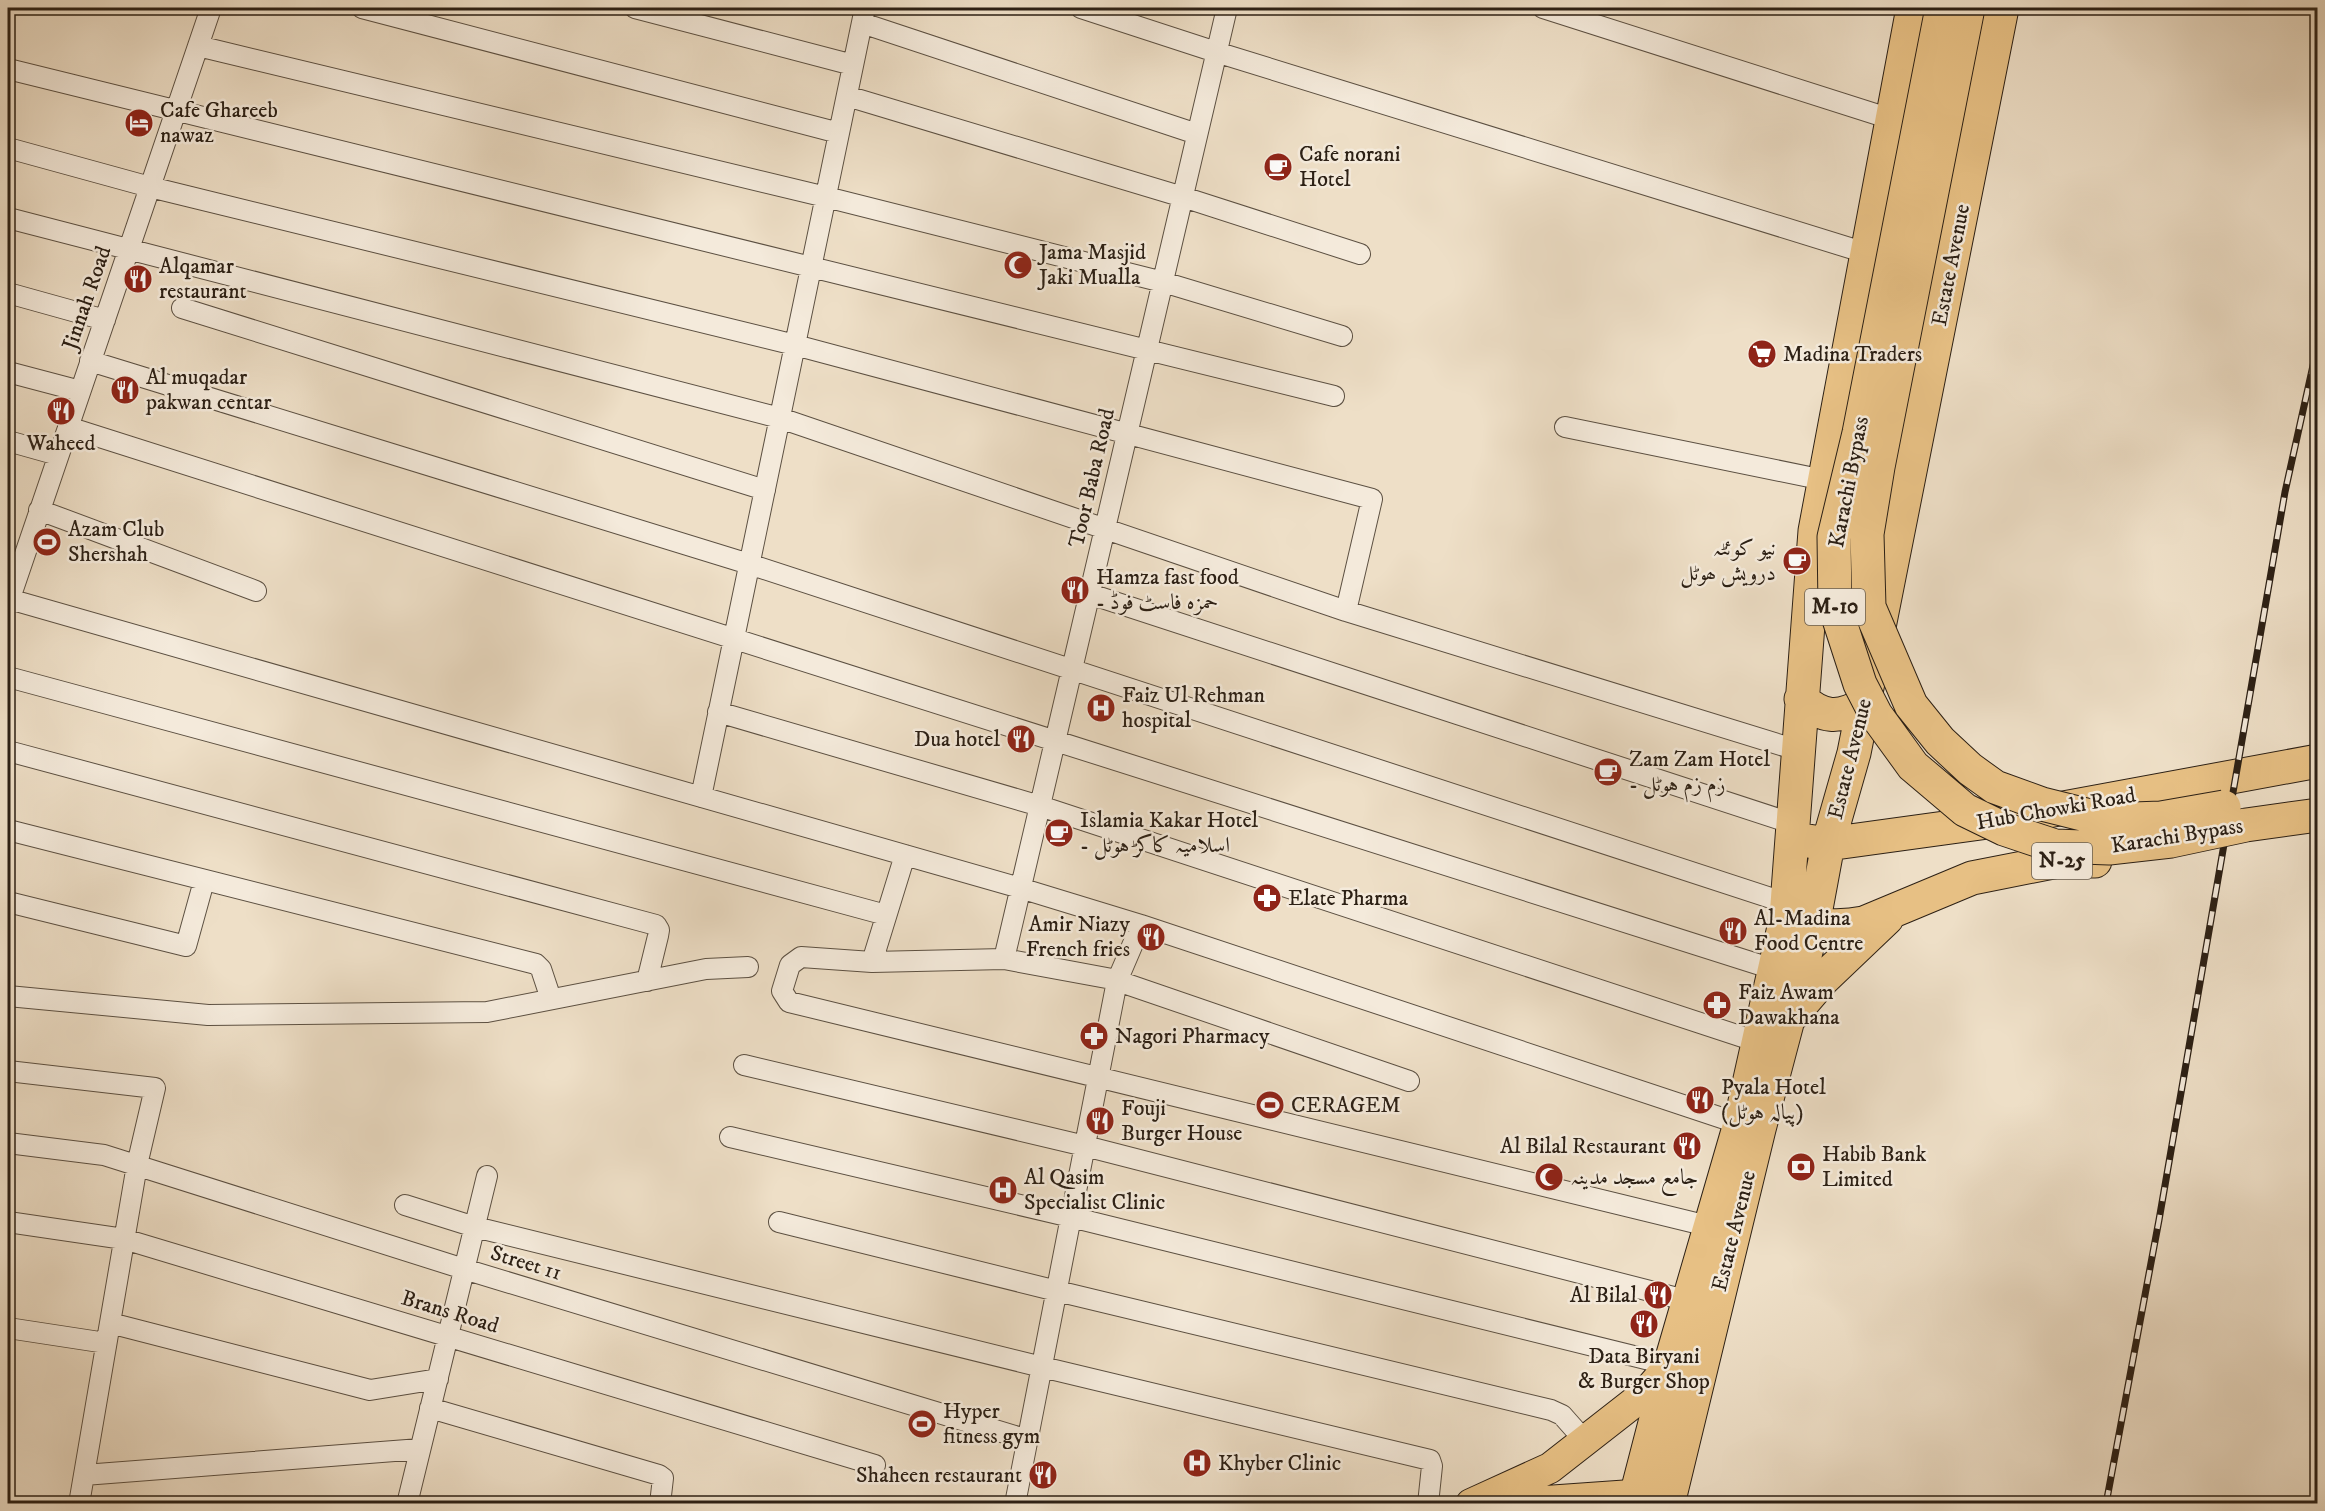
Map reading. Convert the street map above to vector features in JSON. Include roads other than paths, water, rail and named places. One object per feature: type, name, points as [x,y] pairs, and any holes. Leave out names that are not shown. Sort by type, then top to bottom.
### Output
[{"type":"highway","name":"Estate Avenue","points":[[1669,1498],[1788,1020],[1795,915],[1793,832],[1797,750],[1815,531],[1913,8]]},
{"type":"highway","name":"Karachi Bypass","points":[[1942,8],[1858,433],[1834,537],[1835,607],[1860,684],[1876,716],[1913,766],[1956,803],[1965,810],[2004,829],[2055,846],[2109,848],[2171,841],[2246,825],[2318,814]]},
{"type":"highway","name":"Karachi Bypass","points":[[1968,8],[1878,467],[1867,534],[1869,607],[1891,661],[1911,705],[1940,741],[1970,769],[1995,787],[2042,804],[2106,820],[2162,818],[2318,792]]},
{"type":"highway","name":"Estate Avenue","points":[[1635,1499],[1708,1226],[1740,1124],[1776,969],[1795,915],[1828,844],[1854,753],[2002,8]]},
{"type":"highway","points":[[1801,699],[1814,710],[1831,715],[1848,713],[1863,705]]},
{"type":"highway","name":"Hub Chowki Road","points":[[1793,832],[1828,844],[1988,822],[2318,761]]},
{"type":"highway","name":"N-25","points":[[1795,915],[1850,926],[1864,923],[1972,878],[2058,861],[2166,858],[2251,835],[2318,825]]},
{"type":"highway","points":[[1788,1020],[1823,979],[1895,910]]},
{"type":"main road","points":[[1471,1503],[1550,1468],[1646,1393],[1670,1365]]},
{"type":"main road","points":[[1502,1503],[1669,1498]]},
{"type":"street","name":"Jinnah Road","points":[[8,602],[16,551],[39,510],[211,8]]},
{"type":"street","points":[[362,8],[839,133]]},
{"type":"street","points":[[635,8],[853,65]]},
{"type":"street","points":[[1081,8],[1866,254]]},
{"type":"street","name":"Toor Baba Road","points":[[1004,959],[1227,8]]},
{"type":"street","points":[[1543,8],[1891,119]]},
{"type":"street","points":[[701,797],[864,15],[1197,134]]},
{"type":"street","points":[[198,46],[826,197],[1163,282],[1342,336]]},
{"type":"street","points":[[8,69],[1334,396]]},
{"type":"street","points":[[847,96],[1182,197],[1360,254]]},
{"type":"street","points":[[8,147],[150,187],[795,345],[1372,499],[1346,611]]},
{"type":"street","points":[[8,218],[780,418],[1346,611],[1797,750]]},
{"type":"street","points":[[8,293],[105,320]]},
{"type":"street","points":[[182,308],[765,490]]},
{"type":"street","points":[[90,361],[749,564],[1072,670],[1795,915]]},
{"type":"street","points":[[8,372],[80,391]]},
{"type":"street","points":[[68,427],[733,640],[1776,969]]},
{"type":"street","points":[[1565,427],[1824,480]]},
{"type":"street","points":[[8,441],[58,455]]},
{"type":"street","points":[[39,510],[256,591]]},
{"type":"street","points":[[1090,594],[1793,832]]},
{"type":"street","points":[[8,602],[1020,888],[1141,925],[1740,1124]]},
{"type":"street","points":[[8,676],[886,915]]},
{"type":"street","points":[[718,712],[1040,806],[1758,1041]]},
{"type":"street","points":[[8,751],[656,925],[659,930],[647,981]]},
{"type":"street","points":[[8,830],[536,964],[541,969],[551,999]]},
{"type":"street","points":[[872,962],[905,855]]},
{"type":"street","points":[[8,902],[186,946],[204,881]]},
{"type":"street","points":[[1015,1503],[1117,981],[1141,925]]},
{"type":"street","points":[[1409,1081],[1117,981],[1004,959],[872,962],[801,957],[790,965],[782,991],[789,1002],[1708,1226]]},
{"type":"street","points":[[8,996],[208,1015],[488,1012],[706,969],[748,967]]},
{"type":"street","points":[[744,1065],[1085,1146],[1689,1300]]},
{"type":"street","points":[[8,1071],[155,1088],[137,1165],[79,1503]]},
{"type":"street","points":[[730,1137],[1071,1217],[1670,1365]]},
{"type":"street","name":"Street 11","points":[[8,1143],[104,1155],[464,1269],[1028,1440]]},
{"type":"street","points":[[407,1503],[488,1176]]},
{"type":"street","points":[[405,1205],[475,1227],[1430,1460],[1432,1466],[1428,1503]]},
{"type":"street","name":"Brans Road","points":[[8,1222],[124,1239],[875,1466]]},
{"type":"street","points":[[779,1222],[1057,1292],[1551,1410],[1562,1415],[1585,1441]]},
{"type":"street","points":[[110,1323],[370,1390],[438,1378]]},
{"type":"street","points":[[8,1328],[106,1343]]},
{"type":"street","points":[[430,1408],[659,1475],[663,1478],[660,1503]]},
{"type":"street","points":[[84,1475],[420,1449]]},
{"type":"railway","points":[[2106,1504],[2159,1220],[2285,492],[2318,343]]},
{"type":"place","name":"Cafe Ghareeb nawaz","points":[[139,123]]},
{"type":"place","name":"Cafe norani Hotel","points":[[1278,167]]},
{"type":"place","name":"Jama Masjid Jaki Mualla","points":[[1018,265]]},
{"type":"place","name":"Alqamar restaurant","points":[[138,279]]},
{"type":"place","name":"Madina Traders","points":[[1762,354]]},
{"type":"place","name":"Al muqadar pakwan centar","points":[[125,390]]},
{"type":"place","name":"Waheed","points":[[61,411]]},
{"type":"place","name":"Azam Club Shershah","points":[[47,542]]},
{"type":"place","name":"نیو کوئٹہ درویش ھوٹل","points":[[1797,561]]},
{"type":"place","name":"Hamza fast food - حمزہ فاسٹ فوڈ","points":[[1075,590]]},
{"type":"place","name":"Faiz Ul Rehman hospital","points":[[1101,708]]},
{"type":"place","name":"Dua hotel","points":[[1021,739]]},
{"type":"place","name":"Zam Zam Hotel - زم زم ہوٹل","points":[[1608,772]]},
{"type":"place","name":"Islamia Kakar Hotel - اسلامیہ کاکڑ ہوٹل","points":[[1059,833]]},
{"type":"place","name":"Elate Pharma","points":[[1267,898]]},
{"type":"place","name":"Al-Madina Food Centre","points":[[1733,931]]},
{"type":"place","name":"Amir Niazy French fries","points":[[1151,937]]},
{"type":"place","name":"Faiz Awam Dawakhana","points":[[1717,1005]]},
{"type":"place","name":"Nagori Pharmacy","points":[[1094,1036]]},
{"type":"place","name":"Pyala Hotel (پیالہ ہوٹل)","points":[[1700,1100]]},
{"type":"place","name":"CERAGEM","points":[[1270,1105]]},
{"type":"place","name":"Fouji Burger House","points":[[1100,1121]]},
{"type":"place","name":"Al Bilal Restaurant","points":[[1687,1146]]},
{"type":"place","name":"Habib Bank Limited","points":[[1801,1167]]},
{"type":"place","name":"جامع مسجد مدینہ","points":[[1549,1177]]},
{"type":"place","name":"Al Qasim Specialist Clinic","points":[[1003,1190]]},
{"type":"place","name":"Al Bilal","points":[[1658,1295]]},
{"type":"place","name":"Data Biryani & Burger Shop","points":[[1644,1324]]},
{"type":"place","name":"Hyper fitness gym","points":[[922,1424]]},
{"type":"place","name":"Khyber Clinic","points":[[1197,1463]]},
{"type":"place","name":"Shaheen restaurant","points":[[1043,1475]]}]
